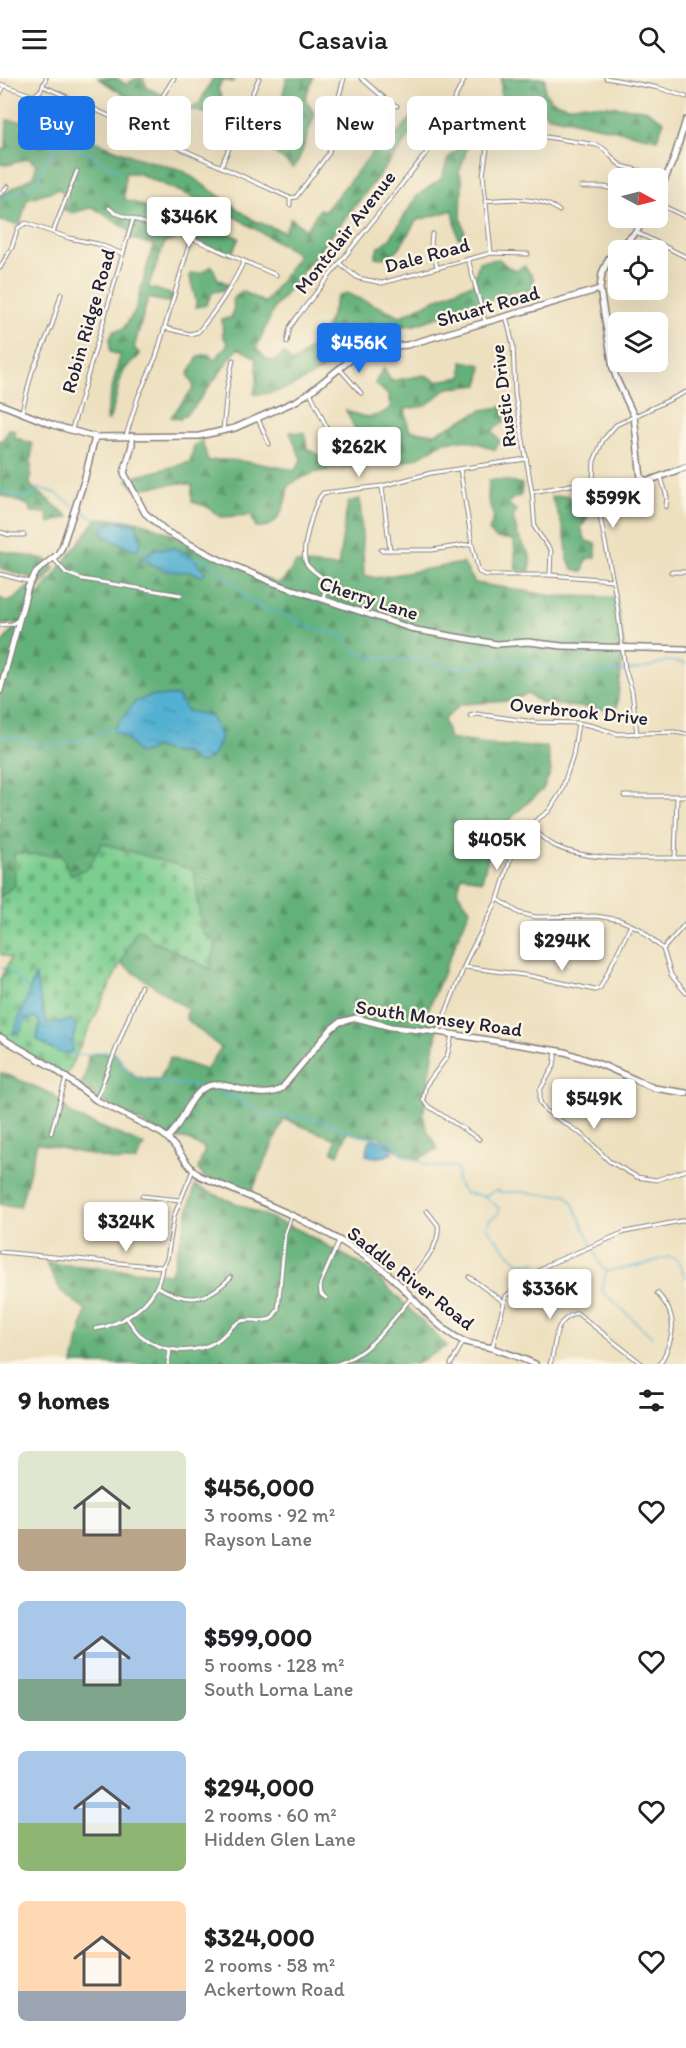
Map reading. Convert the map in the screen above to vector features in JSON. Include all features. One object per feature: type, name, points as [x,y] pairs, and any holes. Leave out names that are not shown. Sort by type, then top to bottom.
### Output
[{"type":"street","points":[[0,94],[2,85],[34,96],[43,86],[46,78]]},
{"type":"street","points":[[163,96],[174,78]]},
{"type":"street","points":[[221,167],[259,78]]},
{"type":"street","points":[[184,150],[291,198],[296,197],[329,153],[344,78]]},
{"type":"street","points":[[361,78],[390,103],[397,106]]},
{"type":"street","name":"Montclair Avenue","points":[[456,96],[465,78]]},
{"type":"street","points":[[606,78],[659,88],[686,97]]},
{"type":"street","points":[[43,86],[107,115]]},
{"type":"street","points":[[668,171],[686,120]]},
{"type":"street","points":[[547,137],[604,147],[617,164],[630,168]]},
{"type":"street","name":"Montclair Avenue","points":[[287,342],[290,327],[297,317],[428,150]]},
{"type":"street","points":[[487,150],[483,175],[491,254]]},
{"type":"street","points":[[53,232],[77,171]]},
{"type":"street","points":[[0,194],[8,186]]},
{"type":"street","points":[[580,187],[608,188]]},
{"type":"street","points":[[290,205],[291,198]]},
{"type":"street","points":[[485,201],[514,198],[551,205],[558,211]]},
{"type":"street","points":[[109,208],[115,213],[191,238],[276,275]]},
{"type":"street","points":[[668,208],[686,217]]},
{"type":"street","name":"Robin Ridge Road","points":[[72,431],[134,219]]},
{"type":"street","points":[[0,268],[12,247],[19,226],[28,223],[123,254]]},
{"type":"street","points":[[639,228],[609,258],[602,273],[600,289],[613,368],[634,416],[641,478],[648,481],[686,467]]},
{"type":"street","points":[[636,232],[686,257]]},
{"type":"street","points":[[432,234],[431,244],[437,267]]},
{"type":"street","name":"Cherry Lane","points":[[191,238],[152,367],[132,413],[129,436],[132,445],[124,469],[145,513],[166,532],[216,558],[274,583],[431,634],[497,644],[528,642],[686,649]]},
{"type":"street","name":"Dale Road","points":[[340,264],[358,278],[382,283],[491,254],[528,254]]},
{"type":"street","points":[[468,259],[486,322]]},
{"type":"street","points":[[165,328],[190,334],[198,332],[223,302],[244,261]]},
{"type":"street","name":"Shuart Road","points":[[0,404],[72,431],[95,437],[199,436],[223,431],[258,419],[310,392],[364,349],[407,345],[600,289]]},
{"type":"street","points":[[21,413],[32,372],[52,325],[61,294]]},
{"type":"street","name":"Rustic Drive","points":[[506,316],[513,345],[516,394],[532,492],[535,528],[550,551],[550,576]]},
{"type":"street","points":[[223,431],[227,388],[233,360]]},
{"type":"street","points":[[339,368],[361,393]]},
{"type":"street","points":[[310,392],[327,428]]},
{"type":"street","points":[[637,734],[634,699],[626,669],[593,481],[594,461],[603,440],[616,425],[686,392]]},
{"type":"street","points":[[258,419],[269,444]]},
{"type":"street","points":[[0,691],[30,582],[37,571],[62,547],[84,481],[95,437]]},
{"type":"street","points":[[323,598],[327,584],[322,576],[308,565],[304,555],[319,497],[327,491],[381,486],[431,473],[526,459]]},
{"type":"street","points":[[460,469],[476,566],[483,574],[612,580]]},
{"type":"street","points":[[661,477],[667,497],[666,507]]},
{"type":"street","points":[[532,492],[593,481]]},
{"type":"street","points":[[381,486],[390,550]]},
{"type":"street","points":[[0,532],[24,535]]},
{"type":"street","points":[[381,550],[432,550],[472,544]]},
{"type":"street","points":[[53,558],[66,573],[82,579],[181,594]]},
{"type":"street","points":[[671,572],[686,572]]},
{"type":"street","points":[[0,574],[30,582]]},
{"type":"street","points":[[0,625],[12,624],[20,619]]},
{"type":"street","name":"Overbrook Drive","points":[[470,716],[477,714],[534,722],[578,723],[618,734],[674,732],[686,734]]},
{"type":"street","points":[[438,1032],[465,967],[498,899],[515,844],[521,833],[549,811],[561,792],[573,756],[578,723]]},
{"type":"street","points":[[624,796],[686,796]]},
{"type":"street","points":[[675,858],[677,797]]},
{"type":"street","points":[[530,825],[546,841],[567,851],[622,858],[686,858]]},
{"type":"street","points":[[498,899],[519,913],[536,917],[596,916],[620,920],[640,929],[663,949],[671,975],[686,993]]},
{"type":"street","points":[[663,949],[686,923]]},
{"type":"street","points":[[465,967],[531,976],[595,990],[600,988],[631,925]]},
{"type":"street","points":[[96,1100],[141,987]]},
{"type":"street","name":"South Monsey Road","points":[[168,1137],[198,1093],[210,1085],[261,1094],[276,1092],[282,1088],[332,1029],[349,1018],[367,1019],[391,1028],[438,1032],[565,1052],[602,1065],[654,1088],[686,1093]]},
{"type":"street","points":[[452,1034],[447,1057],[426,1085],[423,1100],[428,1106],[479,1139]]},
{"type":"street","name":"Saddle River Road","points":[[0,1037],[36,1057],[96,1100],[168,1137],[200,1176],[291,1214],[339,1239],[378,1265],[448,1332],[463,1342],[492,1348],[535,1364]]},
{"type":"street","points":[[556,1051],[554,1066],[540,1090],[540,1102],[545,1110],[584,1136],[609,1161],[637,1177],[656,1180],[686,1170]]},
{"type":"street","points":[[51,1133],[66,1078]]},
{"type":"street","points":[[95,1329],[114,1324],[126,1317],[150,1298],[158,1287],[180,1200],[193,1170]]},
{"type":"street","points":[[142,1196],[180,1200]]},
{"type":"street","points":[[402,1288],[437,1239],[438,1225],[427,1211]]},
{"type":"street","points":[[126,1317],[139,1334],[146,1339],[170,1350],[186,1351],[217,1341],[239,1322],[266,1320],[275,1315],[278,1310],[285,1233],[291,1214]]},
{"type":"street","points":[[492,1348],[508,1294],[547,1264],[626,1232],[686,1220]]},
{"type":"street","points":[[326,1298],[321,1294],[320,1285],[339,1239]]},
{"type":"street","points":[[0,1252],[162,1267]]},
{"type":"street","points":[[158,1287],[173,1295],[192,1299],[219,1289],[231,1277]]},
{"type":"street","points":[[468,1277],[504,1302]]},
{"type":"street","points":[[657,1293],[669,1307],[673,1325],[660,1364]]},
{"type":"street","points":[[338,1364],[355,1358],[365,1350],[411,1298]]},
{"type":"street","points":[[550,1364],[554,1354],[556,1330],[571,1315],[577,1313],[642,1364]]},
{"type":"street","points":[[451,1364],[463,1342]]},
{"type":"street","points":[[168,1364],[170,1350]]},
{"type":"green space","points":[[98,78],[117,78],[126,85],[137,78],[143,78],[147,88],[164,96],[125,96]]},
{"type":"green space","points":[[213,78],[234,78],[233,82],[222,80],[218,89],[221,96],[203,96]]},
{"type":"green space","points":[[287,78],[313,78],[305,99],[315,115],[303,147],[303,96],[282,96]]},
{"type":"green space","points":[[501,78],[545,78],[545,92],[551,100],[567,106],[580,104],[645,109],[664,121],[657,139],[547,115],[547,96],[501,96]]},
{"type":"green space","points":[[203,97],[203,113],[191,110],[191,108],[199,104]]},
{"type":"green space","points":[[7,120],[18,121],[18,150],[95,150],[95,141],[107,146],[107,150],[117,150],[182,170],[255,221],[284,232],[291,218],[306,230],[320,209],[325,211],[373,150],[395,150],[395,136],[407,123],[407,140],[275,307],[256,348],[266,359],[274,361],[284,353],[292,363],[302,355],[322,335],[337,297],[346,293],[401,316],[473,284],[479,262],[499,259],[508,267],[517,270],[524,266],[533,277],[534,291],[513,291],[457,314],[438,317],[415,325],[354,329],[338,334],[323,343],[325,360],[323,369],[298,383],[264,394],[254,394],[257,379],[256,358],[238,348],[194,407],[180,419],[171,417],[194,387],[188,374],[199,356],[208,354],[215,360],[228,344],[223,336],[222,319],[231,318],[234,306],[232,300],[242,291],[265,303],[298,256],[225,211],[137,173],[125,173],[124,199],[169,215],[171,226],[179,228],[182,219],[193,217],[239,238],[231,255],[179,235],[177,239],[165,242],[148,287],[174,295],[172,303],[148,298],[134,348],[140,354],[124,371],[108,421],[106,416],[120,355],[110,352],[110,339],[113,331],[123,329],[135,311],[153,245],[129,238],[130,231],[93,207],[73,213],[63,209],[69,196],[58,189],[27,199],[20,225],[0,221],[0,196],[34,176],[36,165],[29,158],[7,165],[0,164],[0,150],[6,149]]},
{"type":"green space","points":[[271,150],[302,150],[293,168]]},
{"type":"green space","points":[[457,150],[466,150],[459,172],[462,181],[461,218],[466,238],[458,238],[453,210],[416,221],[395,252],[383,258],[375,257],[378,248],[390,239],[417,196],[442,178],[448,158]]},
{"type":"green space","points":[[212,266],[218,279],[228,284],[224,290],[213,292],[206,305],[196,307],[190,274],[201,273]]},
{"type":"green space","points":[[462,361],[482,365],[479,385],[448,388],[425,406],[405,409],[409,430],[434,434],[482,410],[502,407],[505,421],[492,431],[500,441],[495,450],[459,440],[442,443],[417,458],[397,463],[333,469],[303,477],[288,486],[280,515],[270,525],[264,527],[256,527],[251,515],[221,517],[206,506],[192,502],[192,485],[181,483],[135,489],[127,479],[190,462],[194,446],[202,440],[208,461],[241,461],[296,470],[301,459],[290,432],[305,433],[307,449],[329,460],[350,456],[357,447],[359,438],[346,410],[369,417],[380,414],[391,407],[388,395],[375,383],[384,367],[391,381],[425,375],[437,381],[462,377]]},
{"type":"green space","points":[[9,429],[15,430],[15,437],[32,444],[30,485],[69,517],[49,523],[47,513],[32,512],[28,505],[0,495],[0,440],[3,440]]},
{"type":"green space","points":[[489,480],[522,484],[521,496],[513,498],[508,504],[517,511],[513,517],[518,536],[530,556],[530,571],[516,570],[514,540],[496,538],[489,531],[494,517],[488,499]]},
{"type":"green space","points":[[568,495],[574,503],[583,499],[589,507],[587,519],[581,528],[586,541],[596,544],[596,557],[586,559],[583,572],[573,569],[568,560],[562,527],[551,497]]},
{"type":"green space","points":[[360,499],[364,575],[376,578],[463,563],[475,583],[554,596],[616,597],[624,648],[616,711],[541,703],[528,694],[509,701],[461,704],[444,720],[449,739],[503,746],[547,747],[551,771],[543,789],[513,816],[490,849],[482,881],[462,875],[457,892],[470,909],[428,1010],[439,1020],[423,1115],[427,1130],[438,1149],[419,1159],[398,1151],[380,1136],[361,1136],[347,1132],[338,1155],[333,1152],[335,1139],[284,1119],[251,1193],[205,1178],[198,1169],[205,1149],[189,1140],[168,1137],[79,1089],[85,1076],[88,1056],[99,1053],[117,1055],[134,1075],[145,1079],[160,1079],[170,1058],[206,1070],[221,1048],[186,1019],[187,1009],[120,963],[136,931],[140,929],[152,940],[209,969],[194,870],[88,868],[71,876],[15,885],[0,897],[0,646],[20,620],[12,624],[0,625],[0,598],[8,602],[28,587],[38,593],[27,611],[97,519],[140,522],[167,532],[277,584],[283,581],[296,563],[338,567],[348,502]]},
{"type":"green space","points":[[0,551],[45,559],[54,568],[41,586],[33,584],[32,578],[0,568]]},
{"type":"green space","points":[[102,843],[194,870],[202,932],[216,943],[210,969],[152,940],[140,929],[136,931],[66,1076],[0,1036],[0,980],[11,958],[0,954],[0,897],[15,885],[14,853],[62,856],[71,875],[88,868]]},
{"type":"green space","points":[[0,1073],[52,1094],[74,1116],[144,1145],[136,1161],[118,1161],[37,1143],[20,1207],[0,1204]]},
{"type":"green space","points":[[195,1186],[301,1231],[369,1269],[447,1346],[416,1364],[73,1364],[86,1310],[61,1291],[46,1263],[171,1274]]},
{"type":"water","points":[[118,521],[136,524],[141,543],[136,551],[101,533],[106,524]]},
{"type":"water","points":[[175,548],[191,556],[206,572],[201,576],[192,572],[165,571],[140,558],[155,549]]},
{"type":"water","points":[[150,696],[178,696],[187,711],[210,715],[221,737],[213,756],[200,764],[185,753],[168,752],[154,747],[147,752],[138,753],[127,739],[113,730],[135,702]]},
{"type":"water","points":[[35,976],[45,1019],[49,1023],[72,1020],[76,1026],[72,1043],[73,1050],[69,1052],[55,1050],[37,1039],[40,1023],[35,1017],[25,1020],[21,1031],[13,1034]]},
{"type":"water","points":[[373,1139],[388,1144],[392,1148],[392,1153],[379,1157],[366,1155],[368,1142]]},
{"type":"waterway","points":[[0,200],[31,187],[39,178],[55,148],[82,150],[118,171]]},
{"type":"waterway","points":[[0,490],[21,499],[30,497],[38,488],[55,493],[74,506]]},
{"type":"waterway","points":[[78,509],[107,526]]},
{"type":"waterway","points":[[140,545],[147,552]]},
{"type":"waterway","points":[[192,559],[207,560],[238,586],[245,598],[262,608],[283,614],[319,630],[333,632],[348,640],[355,651],[373,657],[423,661],[447,667],[465,668],[499,657],[553,669],[595,674],[644,669],[667,661],[686,664]]},
{"type":"waterway","points":[[0,737],[19,738],[45,746],[91,739],[104,730],[115,730]]},
{"type":"waterway","points":[[0,967],[5,969]]},
{"type":"waterway","points":[[10,972],[29,989]]},
{"type":"waterway","points":[[71,1052],[74,1056],[104,1051],[115,1052],[130,1074],[147,1082],[202,1086]]},
{"type":"waterway","points":[[209,1088],[222,1092],[229,1099],[238,1097],[240,1103],[263,1115],[316,1119],[361,1136],[393,1141],[402,1155],[434,1167],[456,1167],[459,1175],[456,1178],[465,1193],[484,1196],[497,1190],[502,1193],[566,1194],[573,1204],[602,1268],[607,1271],[642,1265],[668,1257],[676,1259],[686,1277]]},
{"type":"waterway","points":[[484,1196],[499,1208],[498,1214],[489,1220],[487,1227],[492,1235],[520,1263],[537,1262]]},
{"type":"waterway","points":[[607,1271],[602,1286],[603,1292],[652,1337]]}]
